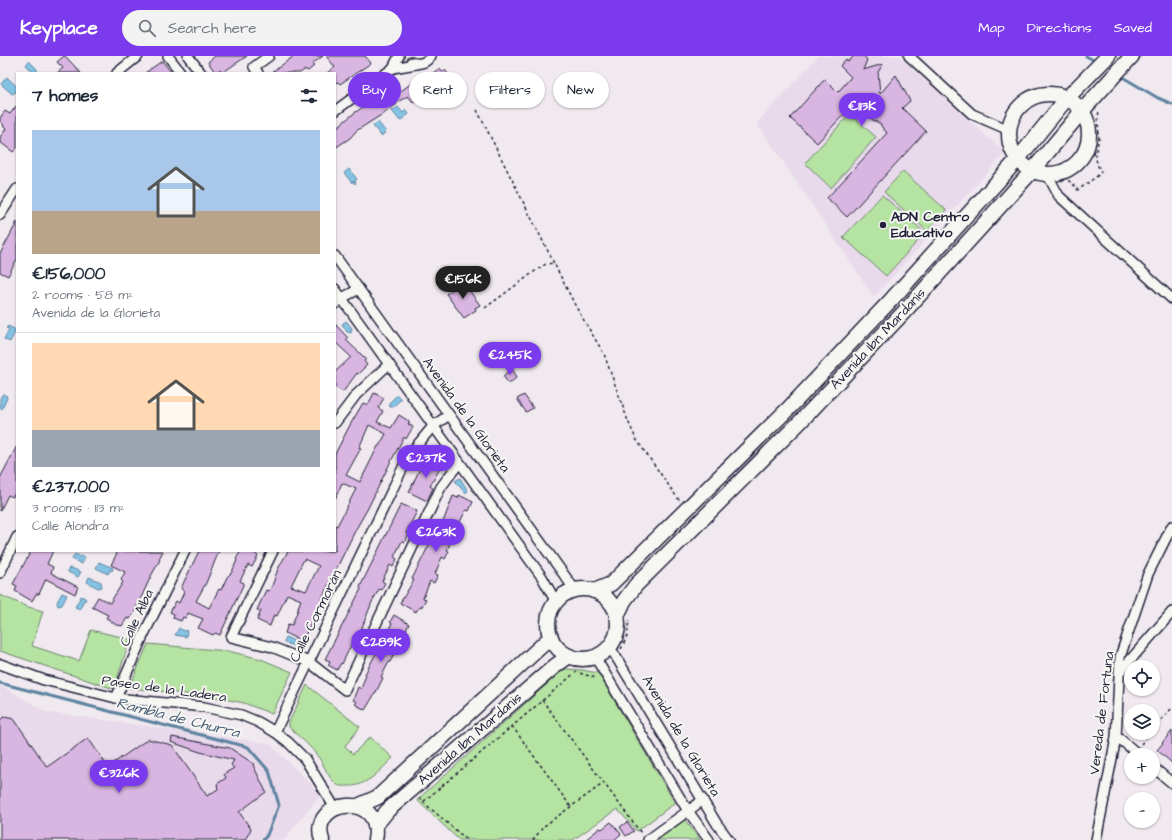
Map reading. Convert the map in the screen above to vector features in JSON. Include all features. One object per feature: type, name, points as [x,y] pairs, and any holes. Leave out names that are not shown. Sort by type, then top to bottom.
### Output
[{"type":"main road","name":"Avenida Ibn Mardanis","points":[[594,591],[612,584],[789,408],[892,299],[1017,160],[1067,98],[1108,56]]},
{"type":"main road","name":"Avenida Ibn Mardanis","points":[[617,616],[624,601],[636,585],[800,422],[904,312],[1032,171],[1082,111],[1132,56]]},
{"type":"main road","points":[[1052,94],[1067,98],[1076,104],[1082,111],[1088,125],[1089,140],[1084,154],[1074,165],[1061,172],[1047,174],[1032,171],[1017,160],[1010,146],[1009,130],[1013,115],[1023,103],[1037,96],[1052,94]]},
{"type":"main road","points":[[575,590],[594,591],[604,597],[612,605],[617,616],[618,626],[616,637],[610,647],[595,657],[582,659],[569,656],[562,652],[555,645],[548,628],[551,610],[556,602],[575,590]]},
{"type":"main road","name":"Avenida Ibn Mardanis","points":[[336,808],[350,805],[358,806],[378,797],[551,637]]},
{"type":"main road","name":"Avenida Ibn Mardanis","points":[[375,833],[388,810],[555,666],[569,656]]},
{"type":"main road","points":[[358,806],[366,811],[372,818],[375,833]]},
{"type":"main road","points":[[321,839],[323,820],[328,813],[336,808]]},
{"type":"street","points":[[118,72],[138,56]]},
{"type":"street","points":[[168,56],[180,72]]},
{"type":"street","points":[[188,56],[200,72]]},
{"type":"street","points":[[257,72],[254,67],[269,56]]},
{"type":"street","points":[[393,68],[399,56]]},
{"type":"street","points":[[404,56],[416,64]]},
{"type":"street","points":[[336,110],[393,68],[426,61],[431,56]]},
{"type":"street","points":[[909,56],[972,114],[1009,130]]},
{"type":"street","points":[[1047,174],[1059,196],[1172,299]]},
{"type":"street","points":[[0,215],[16,191]]},
{"type":"street","name":"Avenida de la Glorieta","points":[[336,257],[575,590]]},
{"type":"street","points":[[359,289],[338,301],[389,364],[542,577],[556,602]]},
{"type":"street","points":[[336,422],[356,395],[389,364]]},
{"type":"street","name":"Calle Cormorán","points":[[275,732],[409,455],[433,426],[449,415]]},
{"type":"street","points":[[273,552],[231,637],[272,647],[309,662],[345,690],[441,487],[460,463]]},
{"type":"street","name":"Vereda de Fortuna","points":[[1096,840],[1116,738],[1120,657],[1148,574],[1172,526]]},
{"type":"street","points":[[0,573],[16,538]]},
{"type":"street","name":"Calle Alba","points":[[116,698],[143,636],[185,552]]},
{"type":"street","points":[[1119,673],[1172,612]]},
{"type":"street","name":"Avenida de la Glorieta","points":[[610,647],[717,824],[729,840]]},
{"type":"street","points":[[1120,657],[1138,652]]},
{"type":"street","points":[[595,657],[688,811],[709,840]]},
{"type":"street","name":"Paseo de la Ladera","points":[[0,664],[44,680],[116,698],[186,704],[223,710],[258,722],[288,742],[305,759],[336,808]]},
{"type":"street","points":[[1116,738],[1120,739],[1130,748]]},
{"type":"street","points":[[1160,773],[1172,783]]},
{"type":"street","points":[[645,837],[688,811],[703,800]]},
{"type":"path","points":[[477,110],[576,307],[604,354],[636,440],[687,510]]},
{"type":"path","points":[[485,308],[538,269],[546,264],[554,263]]},
{"type":"path","points":[[423,802],[576,672],[599,679],[604,672]]},
{"type":"path","points":[[542,700],[645,837]]},
{"type":"path","points":[[1160,721],[1172,708]]},
{"type":"path","points":[[512,726],[571,807]]},
{"type":"path","points":[[533,840],[544,826],[604,783]]},
{"type":"path","points":[[411,790],[467,840]]},
{"type":"shaded area","name":"ADN Centro Educativo","points":[[818,56],[899,56],[1005,153],[874,297],[757,123]]},
{"type":"shaded area","points":[[0,685],[46,712],[269,743],[321,794],[284,840],[0,840]]},
{"type":"green space","points":[[850,114],[876,137],[831,188],[805,163]]},
{"type":"green space","points":[[903,171],[946,210],[927,231],[884,192]]},
{"type":"green space","points":[[882,195],[925,233],[886,276],[843,237]]},
{"type":"green space","points":[[0,595],[28,607],[43,611],[32,646],[79,661],[91,630],[130,639],[114,689],[0,651]]},
{"type":"green space","points":[[148,644],[228,651],[261,659],[292,672],[272,714],[244,703],[214,697],[129,688]]},
{"type":"green space","points":[[564,669],[598,673],[675,803],[637,831],[617,809],[573,840],[459,840],[417,800]]},
{"type":"green space","points":[[307,685],[360,727],[345,746],[353,754],[370,737],[393,758],[373,777],[355,786],[337,785],[316,754],[289,727],[289,722]]},
{"type":"green space","points":[[685,820],[700,840],[657,840]]},
{"type":"water","points":[[29,61],[37,69],[37,72],[33,72],[26,65]]},
{"type":"water","points":[[7,77],[16,86],[16,92],[12,94],[1,84]]},
{"type":"water","points":[[399,108],[403,113],[406,110],[409,114],[400,121],[392,111]]},
{"type":"water","points":[[378,122],[386,132],[381,136],[373,126]]},
{"type":"water","points":[[349,169],[357,179],[355,180],[355,184],[353,181],[352,183],[344,173]]},
{"type":"water","points":[[346,321],[352,328],[351,333],[347,332],[342,324]]},
{"type":"water","points":[[8,326],[16,330],[10,342],[4,339],[9,329],[6,328]]},
{"type":"water","points":[[4,394],[7,398],[2,409],[0,408],[0,398]]},
{"type":"water","points":[[397,395],[401,399],[393,407],[390,407],[389,403]]},
{"type":"water","points":[[460,478],[468,491],[465,493],[455,481]]},
{"type":"water","points":[[75,554],[85,557],[82,564],[72,559]]},
{"type":"water","points":[[99,562],[113,568],[112,571],[110,570],[108,574],[96,568]]},
{"type":"water","points":[[69,568],[81,572],[78,577],[68,572]]},
{"type":"water","points":[[89,577],[101,582],[102,587],[98,588],[87,582]]},
{"type":"water","points":[[62,593],[67,595],[62,605],[58,606],[57,602]]},
{"type":"water","points":[[81,596],[86,600],[84,600],[80,609],[75,607]]},
{"type":"water","points":[[179,628],[184,631],[187,630],[186,637],[175,635]]},
{"type":"water","points":[[286,637],[300,644],[298,648],[284,642]]},
{"type":"building","points":[[65,56],[80,72],[58,72],[63,68],[57,62]]},
{"type":"building","points":[[215,56],[247,56],[223,72],[220,70],[215,72],[208,62]]},
{"type":"building","points":[[294,56],[323,56],[312,64],[314,66],[308,71],[272,72]]},
{"type":"building","points":[[326,56],[365,56],[371,63],[358,72],[348,72],[348,79],[340,84],[338,82],[336,83],[336,72],[328,72],[335,67]]},
{"type":"building","points":[[854,56],[864,56],[867,60],[863,70],[883,64],[878,72],[880,94],[896,75],[910,101],[902,108],[926,131],[847,217],[827,198],[887,133],[881,124],[865,114],[871,107],[860,97],[817,143],[790,118],[825,79],[838,92],[851,77],[840,66],[846,59],[848,62]]},
{"type":"building","points":[[162,61],[171,72],[146,72]]},
{"type":"building","points":[[440,68],[442,71],[445,70],[447,72],[434,72]]},
{"type":"building","points":[[409,85],[409,97],[408,96],[401,100],[401,91]]},
{"type":"building","points":[[16,106],[16,149],[13,152],[0,142],[0,137],[6,129],[0,121],[0,118],[5,111],[10,114]]},
{"type":"building","points":[[362,108],[392,108],[356,131],[350,138],[336,147],[336,128]]},
{"type":"building","points":[[16,224],[16,261],[8,276],[0,272],[0,254]]},
{"type":"building","points":[[463,282],[480,305],[475,308],[476,310],[464,318],[446,294]]},
{"type":"building","points":[[336,325],[348,338],[346,340],[366,359],[364,361],[367,365],[358,374],[357,373],[343,392],[336,388],[336,371],[351,357],[336,343]]},
{"type":"building","points":[[512,369],[517,377],[509,384],[503,376]]},
{"type":"building","points":[[374,393],[384,398],[378,408],[383,411],[377,422],[391,428],[399,415],[410,422],[408,424],[413,427],[406,439],[404,437],[390,463],[323,596],[304,638],[300,637],[299,640],[285,633],[288,624],[292,625],[301,600],[287,594],[277,616],[274,615],[270,626],[257,620],[261,611],[257,610],[266,590],[269,591],[272,586],[278,569],[287,552],[336,552],[336,526],[356,489],[342,483],[336,497],[336,452],[363,403],[368,405]],"holes":[[[369,425],[386,434],[378,446],[360,482],[346,475],[361,448],[359,448]],[[304,559],[319,566],[306,591],[291,586]]]},
{"type":"building","points":[[524,395],[533,408],[526,412],[517,399]]},
{"type":"building","points":[[16,448],[16,490],[13,497],[8,495],[0,511],[0,478]]},
{"type":"building","points":[[431,456],[442,461],[430,486],[433,488],[427,501],[409,492],[423,462],[427,464]]},
{"type":"building","points":[[459,495],[473,502],[469,511],[466,510],[458,526],[447,550],[449,551],[445,559],[442,557],[435,574],[438,575],[434,583],[430,581],[423,598],[426,599],[421,608],[419,607],[416,612],[400,603],[414,580],[412,579],[439,525],[443,522],[453,496],[458,498]]},
{"type":"building","points":[[401,504],[417,511],[406,533],[409,534],[405,542],[402,541],[394,557],[397,559],[393,567],[390,565],[382,581],[385,583],[381,590],[379,589],[372,602],[358,638],[355,637],[342,664],[341,663],[337,670],[328,665],[330,661],[325,659],[361,589],[360,587]]},
{"type":"building","points":[[30,552],[53,552],[47,564],[53,567],[51,573],[78,587],[75,594],[46,579],[39,594],[36,594],[32,601],[15,591],[17,586],[13,584]]},
{"type":"building","points":[[118,552],[162,552],[134,613],[130,619],[127,618],[122,626],[118,626],[110,621],[106,618],[108,615],[92,607],[98,597],[110,603],[123,582],[121,580],[125,572],[111,565]]},
{"type":"building","points":[[199,552],[219,552],[206,583],[196,601],[209,608],[219,589],[221,590],[227,577],[232,572],[237,560],[236,559],[240,552],[253,552],[258,556],[252,567],[248,565],[240,581],[244,583],[220,635],[215,633],[213,635],[198,628],[203,619],[188,613],[186,618],[183,617],[181,621],[173,618],[174,614],[170,612],[176,601],[179,603],[184,592],[181,588]]},
{"type":"building","points":[[394,615],[409,624],[381,677],[383,678],[376,692],[365,710],[355,704],[357,702],[353,700],[358,687],[361,689],[366,675],[365,674],[392,623],[390,622]]},
{"type":"building","points":[[4,717],[14,719],[47,767],[88,738],[108,767],[148,739],[172,745],[207,796],[218,789],[217,784],[226,778],[224,774],[234,768],[231,765],[234,760],[200,752],[171,742],[172,737],[230,748],[254,764],[253,765],[266,792],[239,812],[251,829],[245,840],[0,840],[0,720]]},
{"type":"building","points":[[1172,731],[1172,763],[1160,753],[1160,748],[1159,748]]},
{"type":"building","points":[[611,822],[621,834],[614,840],[585,840],[600,828],[602,829]]},
{"type":"building","points":[[627,822],[634,831],[626,836],[620,827]]},
{"type":"waterway","points":[[1086,56],[1097,62]]},
{"type":"waterway","points":[[1119,75],[1158,98],[1172,104]]},
{"type":"waterway","name":"Rambla de Churra","points":[[0,683],[248,747],[269,771],[279,805],[267,835],[263,840]]},
{"type":"place","name":"ADN Centro Educativo","points":[[883,225]]}]
